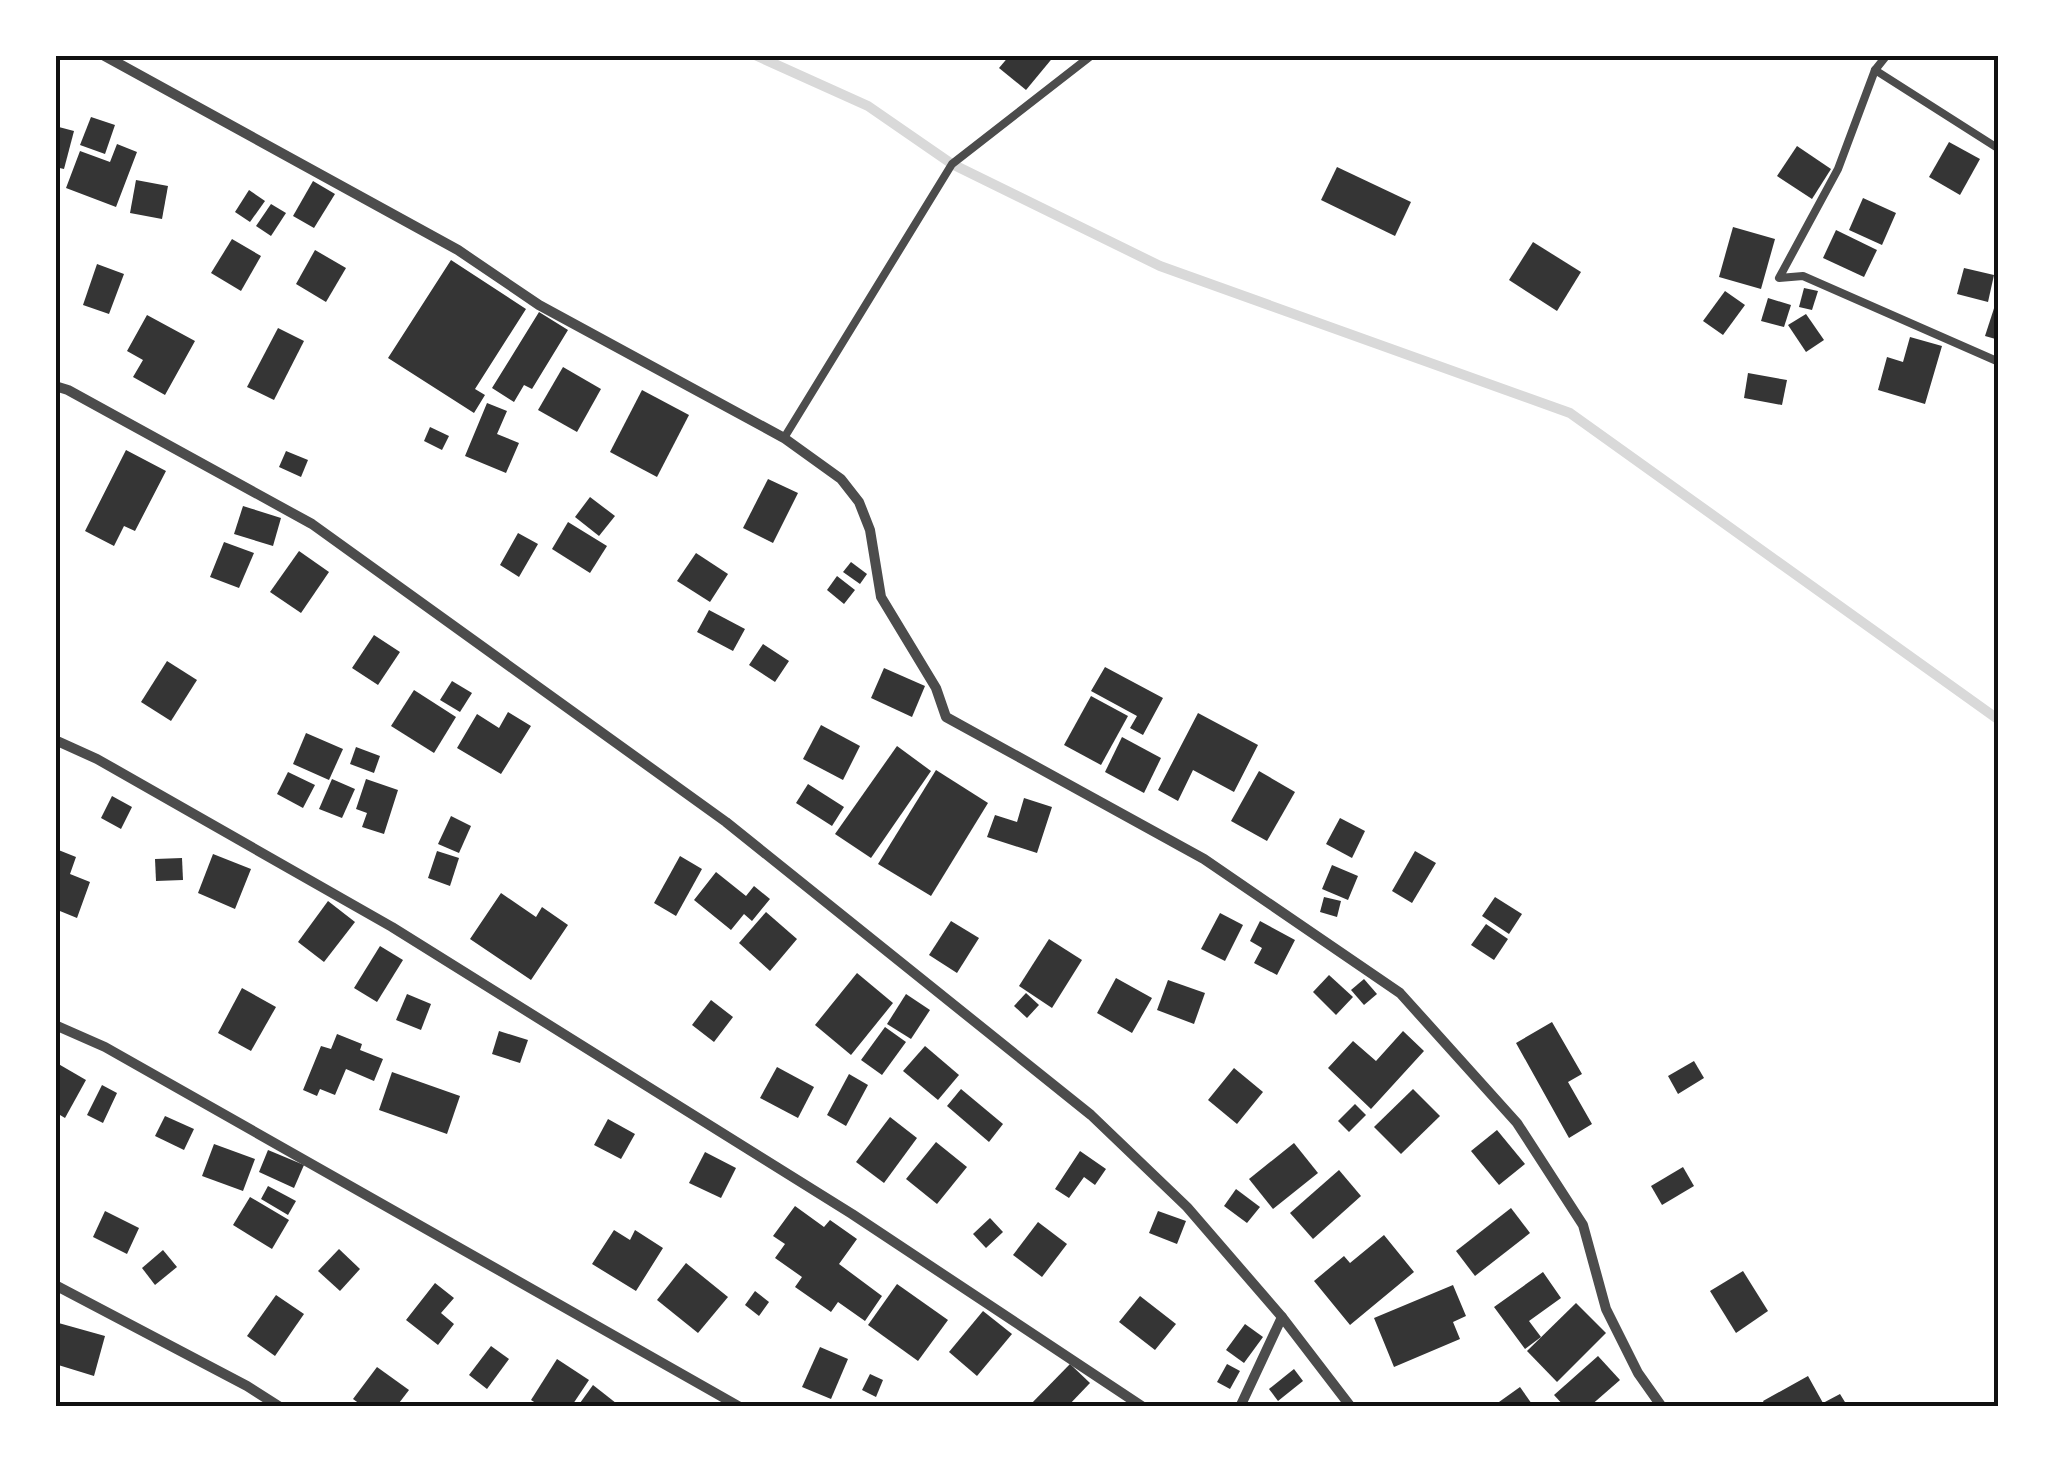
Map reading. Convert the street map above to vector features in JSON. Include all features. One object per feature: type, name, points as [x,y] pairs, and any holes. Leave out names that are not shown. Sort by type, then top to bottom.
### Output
[{"type":"street","points":[[103,55],[458,250],[539,305],[784,438],[841,479],[860,502],[870,530],[881,597],[936,688],[946,716],[1204,860],[1400,993],[1516,1123],[1583,1224],[1606,1310],[1638,1373],[1662,1407]]},
{"type":"street","points":[[55,386],[312,524],[726,822],[1091,1116],[1188,1207],[1282,1317],[1351,1407]]},
{"type":"street","points":[[55,740],[96,758],[392,927],[852,1214],[1143,1407]]},
{"type":"street","points":[[55,1025],[105,1047],[740,1407]]},
{"type":"street","points":[[55,1286],[280,1407]]},
{"type":"street","points":[[1240,1407],[1282,1317]]},
{"type":"lane","points":[[784,438],[952,164],[1092,55]]},
{"type":"lane","points":[[1886,55],[1874,70],[1838,168],[1778,278],[1803,276],[1999,362]]},
{"type":"lane","points":[[1874,70],[1999,149]]},
{"type":"building","points":[[1010,55],[1055,55],[1026,90],[999,68]]},
{"type":"building","points":[[91,117],[115,125],[105,154],[80,145]]},
{"type":"building","points":[[55,126],[74,131],[64,169],[55,167]]},
{"type":"building","points":[[1949,142],[1980,159],[1960,195],[1929,177]]},
{"type":"building","points":[[117,144],[137,152],[116,207],[66,188],[80,151],[110,162]]},
{"type":"building","points":[[1797,146],[1831,169],[1812,199],[1777,176]]},
{"type":"building","points":[[1337,167],[1411,202],[1395,236],[1321,200]]},
{"type":"building","points":[[136,180],[168,186],[162,219],[130,213]]},
{"type":"building","points":[[313,181],[335,194],[314,228],[293,216]]},
{"type":"building","points":[[249,190],[265,201],[250,222],[235,212]]},
{"type":"building","points":[[1863,198],[1896,213],[1882,245],[1849,230]]},
{"type":"building","points":[[271,204],[286,213],[271,236],[256,226]]},
{"type":"building","points":[[1733,227],[1775,239],[1761,289],[1719,277]]},
{"type":"building","points":[[1836,230],[1877,250],[1864,277],[1823,258]]},
{"type":"building","points":[[232,239],[261,256],[241,291],[211,273]]},
{"type":"building","points":[[1533,242],[1581,272],[1557,311],[1509,280]]},
{"type":"building","points":[[315,250],[346,268],[326,302],[296,284]]},
{"type":"building","points":[[451,260],[526,309],[475,389],[485,395],[474,413],[388,358]]},
{"type":"building","points":[[97,264],[124,274],[109,314],[83,305]]},
{"type":"building","points":[[1964,268],[1994,275],[1988,302],[1957,294]]},
{"type":"building","points":[[1804,288],[1818,291],[1812,310],[1799,307]]},
{"type":"building","points":[[1725,291],[1745,305],[1723,335],[1703,321]]},
{"type":"building","points":[[1999,296],[1999,340],[1985,336]]},
{"type":"building","points":[[1768,298],[1791,305],[1784,327],[1761,321]]},
{"type":"building","points":[[539,312],[568,330],[532,389],[524,385],[514,402],[492,388]]},
{"type":"building","points":[[1806,314],[1824,340],[1806,352],[1788,325]]},
{"type":"building","points":[[147,315],[195,341],[165,395],[133,377],[143,360],[127,351]]},
{"type":"building","points":[[278,328],[304,341],[274,400],[247,387]]},
{"type":"building","points":[[1910,337],[1942,346],[1925,404],[1878,390],[1887,357],[1903,362]]},
{"type":"building","points":[[563,367],[601,389],[577,432],[538,410]]},
{"type":"building","points":[[1748,373],[1787,380],[1782,405],[1744,398]]},
{"type":"building","points":[[642,390],[689,415],[657,477],[610,452]]},
{"type":"building","points":[[487,403],[507,411],[497,434],[519,443],[506,473],[465,456]]},
{"type":"building","points":[[430,427],[449,436],[442,450],[424,441]]},
{"type":"building","points":[[126,450],[166,471],[135,531],[124,526],[114,546],[85,531]]},
{"type":"building","points":[[286,451],[308,460],[301,477],[279,467]]},
{"type":"building","points":[[768,479],[798,493],[773,543],[743,528]]},
{"type":"building","points":[[590,497],[615,516],[599,536],[575,517]]},
{"type":"building","points":[[243,506],[281,518],[273,546],[234,534]]},
{"type":"building","points":[[568,522],[607,546],[590,573],[552,549]]},
{"type":"building","points":[[518,533],[538,544],[519,577],[500,565]]},
{"type":"building","points":[[224,542],[254,553],[239,588],[210,577]]},
{"type":"building","points":[[299,551],[329,572],[301,613],[270,592]]},
{"type":"building","points":[[696,553],[728,574],[710,602],[677,581]]},
{"type":"building","points":[[851,562],[867,574],[860,584],[843,572]]},
{"type":"building","points":[[837,576],[855,590],[844,604],[827,590]]},
{"type":"building","points":[[709,610],[745,629],[733,651],[697,632]]},
{"type":"building","points":[[374,635],[400,652],[378,685],[352,668]]},
{"type":"building","points":[[763,644],[789,661],[775,682],[749,665]]},
{"type":"building","points":[[167,661],[197,680],[171,721],[141,702]]},
{"type":"building","points":[[1105,667],[1163,698],[1143,735],[1130,728],[1137,716],[1091,691]]},
{"type":"building","points":[[884,668],[925,686],[912,717],[871,698]]},
{"type":"building","points":[[452,681],[472,693],[460,712],[440,700]]},
{"type":"building","points":[[414,690],[456,717],[434,753],[391,726]]},
{"type":"building","points":[[1091,696],[1128,716],[1101,765],[1064,745]]},
{"type":"building","points":[[508,712],[531,726],[501,774],[457,748],[477,714],[499,728]]},
{"type":"building","points":[[1198,713],[1258,745],[1234,792],[1193,770],[1178,801],[1158,790]]},
{"type":"building","points":[[821,725],[860,746],[843,780],[803,759]]},
{"type":"building","points":[[306,733],[343,749],[329,780],[293,764]]},
{"type":"building","points":[[1122,737],[1161,758],[1144,793],[1105,772]]},
{"type":"building","points":[[897,746],[931,771],[871,858],[835,834]]},
{"type":"building","points":[[356,747],[380,756],[374,773],[350,764]]},
{"type":"building","points":[[936,770],[988,803],[931,896],[878,864]]},
{"type":"building","points":[[1259,771],[1295,792],[1267,841],[1231,821]]},
{"type":"building","points":[[288,772],[315,785],[303,808],[277,794]]},
{"type":"building","points":[[332,779],[355,789],[342,818],[319,809]]},
{"type":"building","points":[[366,779],[398,790],[384,834],[362,827],[367,813],[356,809]]},
{"type":"building","points":[[808,784],[844,807],[832,826],[796,803]]},
{"type":"building","points":[[112,796],[132,807],[121,829],[101,818]]},
{"type":"building","points":[[1024,798],[1052,807],[1037,853],[987,837],[995,815],[1017,822]]},
{"type":"building","points":[[451,816],[471,826],[459,853],[438,844]]},
{"type":"building","points":[[1340,818],[1365,831],[1352,858],[1326,844]]},
{"type":"building","points":[[56,849],[76,857],[70,874],[90,882],[77,918],[55,909]]},
{"type":"building","points":[[437,851],[459,858],[450,886],[428,878]]},
{"type":"building","points":[[1415,851],[1436,863],[1412,903],[1392,891]]},
{"type":"building","points":[[213,854],[251,869],[235,909],[198,893]]},
{"type":"building","points":[[680,856],[702,869],[676,916],[654,903]]},
{"type":"building","points":[[182,858],[183,880],[156,881],[155,859]]},
{"type":"building","points":[[1332,865],[1358,876],[1348,900],[1322,889]]},
{"type":"building","points":[[716,872],[746,896],[754,886],[770,899],[752,921],[744,914],[731,930],[694,900]]},
{"type":"building","points":[[501,893],[536,917],[542,907],[568,925],[531,980],[470,939]]},
{"type":"building","points":[[1324,897],[1341,901],[1337,917],[1320,912]]},
{"type":"building","points":[[1495,897],[1522,914],[1509,934],[1482,916]]},
{"type":"building","points":[[328,901],[355,922],[324,962],[298,942]]},
{"type":"building","points":[[766,912],[797,939],[770,971],[739,943]]},
{"type":"building","points":[[1220,913],[1243,925],[1225,961],[1201,949]]},
{"type":"building","points":[[951,921],[979,938],[957,973],[929,955]]},
{"type":"building","points":[[1260,921],[1295,940],[1277,975],[1254,963],[1262,948],[1250,941]]},
{"type":"building","points":[[1486,924],[1508,939],[1494,960],[1471,945]]},
{"type":"building","points":[[1049,939],[1082,960],[1052,1008],[1019,986]]},
{"type":"building","points":[[380,946],[403,960],[377,1002],[354,988]]},
{"type":"building","points":[[857,973],[893,1003],[851,1055],[815,1025]]},
{"type":"building","points":[[1329,975],[1353,997],[1336,1015],[1313,992]]},
{"type":"building","points":[[1116,978],[1152,998],[1132,1033],[1097,1013]]},
{"type":"building","points":[[1364,979],[1377,994],[1364,1005],[1351,990]]},
{"type":"building","points":[[1168,980],[1205,993],[1194,1024],[1157,1010]]},
{"type":"building","points":[[242,988],[276,1007],[251,1051],[218,1033]]},
{"type":"building","points":[[1026,993],[1039,1005],[1027,1018],[1014,1006]]},
{"type":"building","points":[[407,994],[431,1004],[421,1030],[396,1020]]},
{"type":"building","points":[[906,994],[930,1010],[911,1039],[887,1024]]},
{"type":"building","points":[[711,1000],[733,1017],[714,1042],[692,1025]]},
{"type":"building","points":[[1552,1022],[1582,1074],[1568,1082],[1592,1124],[1569,1138],[1516,1043]]},
{"type":"building","points":[[885,1027],[906,1042],[882,1075],[861,1060]]},
{"type":"building","points":[[499,1031],[528,1040],[520,1063],[492,1054]]},
{"type":"building","points":[[1403,1031],[1424,1051],[1371,1109],[1328,1068],[1353,1041],[1376,1061]]},
{"type":"building","points":[[337,1034],[362,1044],[360,1050],[383,1059],[374,1081],[346,1069],[335,1095],[320,1089],[317,1096],[303,1090],[321,1046],[331,1049]]},
{"type":"building","points":[[925,1046],[959,1075],[938,1100],[903,1071]]},
{"type":"building","points":[[1694,1061],[1704,1078],[1678,1094],[1668,1076]]},
{"type":"building","points":[[55,1062],[86,1080],[65,1118],[55,1112]]},
{"type":"building","points":[[777,1067],[814,1087],[798,1118],[760,1098]]},
{"type":"building","points":[[1234,1068],[1263,1092],[1237,1124],[1208,1100]]},
{"type":"building","points":[[392,1072],[460,1096],[447,1134],[379,1110]]},
{"type":"building","points":[[849,1074],[868,1085],[846,1126],[827,1115]]},
{"type":"building","points":[[102,1085],[117,1093],[103,1123],[87,1115]]},
{"type":"building","points":[[961,1089],[1003,1124],[989,1142],[947,1106]]},
{"type":"building","points":[[1413,1089],[1440,1116],[1401,1154],[1374,1127]]},
{"type":"building","points":[[1355,1104],[1366,1115],[1349,1132],[1338,1121]]},
{"type":"building","points":[[165,1116],[194,1129],[184,1150],[155,1136]]},
{"type":"building","points":[[890,1117],[917,1138],[884,1183],[856,1162]]},
{"type":"building","points":[[608,1119],[635,1134],[621,1159],[594,1145]]},
{"type":"building","points":[[1497,1130],[1525,1164],[1499,1185],[1471,1151]]},
{"type":"building","points":[[936,1142],[967,1167],[937,1204],[906,1179]]},
{"type":"building","points":[[1294,1143],[1318,1173],[1273,1209],[1249,1179]]},
{"type":"building","points":[[214,1144],[255,1159],[243,1191],[202,1176]]},
{"type":"building","points":[[268,1150],[304,1165],[294,1188],[259,1172]]},
{"type":"building","points":[[1080,1151],[1106,1169],[1095,1185],[1084,1177],[1069,1198],[1055,1189]]},
{"type":"building","points":[[705,1152],[736,1168],[721,1198],[689,1183]]},
{"type":"building","points":[[1683,1167],[1694,1186],[1662,1205],[1651,1186]]},
{"type":"building","points":[[1339,1170],[1361,1196],[1313,1239],[1290,1213]]},
{"type":"building","points":[[268,1186],[296,1201],[288,1215],[261,1199]]},
{"type":"building","points":[[1236,1189],[1260,1207],[1247,1223],[1224,1206]]},
{"type":"building","points":[[250,1197],[289,1220],[272,1249],[233,1225]]},
{"type":"building","points":[[795,1206],[824,1227],[830,1220],[857,1239],[839,1264],[882,1296],[865,1321],[838,1302],[831,1312],[795,1287],[802,1277],[775,1258],[785,1244],[773,1236]]},
{"type":"building","points":[[1511,1208],[1530,1233],[1475,1276],[1456,1251]]},
{"type":"building","points":[[105,1211],[139,1228],[127,1254],[93,1237]]},
{"type":"building","points":[[1158,1211],[1186,1221],[1177,1244],[1149,1233]]},
{"type":"building","points":[[990,1218],[1003,1232],[986,1248],[973,1234]]},
{"type":"building","points":[[1038,1222],[1067,1244],[1042,1277],[1013,1255]]},
{"type":"building","points":[[614,1230],[630,1240],[635,1230],[663,1248],[636,1291],[592,1264]]},
{"type":"building","points":[[1384,1235],[1414,1272],[1350,1325],[1314,1281],[1344,1256],[1350,1263]]},
{"type":"building","points":[[339,1249],[360,1269],[340,1291],[318,1271]]},
{"type":"building","points":[[163,1250],[177,1267],[155,1285],[142,1268]]},
{"type":"building","points":[[686,1263],[728,1297],[698,1333],[657,1300]]},
{"type":"building","points":[[1743,1271],[1768,1311],[1736,1333],[1710,1291]]},
{"type":"building","points":[[1543,1272],[1561,1298],[1529,1321],[1541,1337],[1525,1349],[1494,1307]]},
{"type":"building","points":[[435,1283],[454,1298],[441,1313],[454,1324],[438,1345],[406,1320]]},
{"type":"building","points":[[897,1284],[948,1320],[918,1361],[868,1325]]},
{"type":"building","points":[[1453,1285],[1466,1316],[1453,1322],[1460,1339],[1394,1367],[1374,1318]]},
{"type":"building","points":[[755,1291],[769,1302],[759,1316],[745,1305]]},
{"type":"building","points":[[276,1295],[304,1314],[275,1356],[247,1336]]},
{"type":"building","points":[[1140,1296],[1176,1324],[1155,1350],[1119,1322]]},
{"type":"building","points":[[1576,1303],[1606,1333],[1557,1382],[1527,1351]]},
{"type":"building","points":[[983,1311],[1012,1334],[977,1376],[949,1352]]},
{"type":"building","points":[[55,1322],[105,1336],[94,1376],[55,1364]]},
{"type":"building","points":[[1245,1324],[1263,1337],[1244,1363],[1226,1350]]},
{"type":"building","points":[[491,1346],[509,1359],[487,1389],[469,1375]]},
{"type":"building","points":[[820,1347],[848,1359],[831,1399],[802,1387]]},
{"type":"building","points":[[1598,1356],[1620,1380],[1589,1407],[1565,1407],[1554,1395]]},
{"type":"building","points":[[557,1359],[589,1380],[571,1407],[542,1407],[531,1400]]},
{"type":"building","points":[[1070,1364],[1090,1383],[1067,1407],[1028,1407]]},
{"type":"building","points":[[1227,1364],[1240,1371],[1230,1389],[1217,1382]]},
{"type":"building","points":[[377,1367],[409,1390],[396,1407],[364,1407],[353,1399]]},
{"type":"building","points":[[1294,1369],[1303,1381],[1278,1401],[1269,1389]]},
{"type":"building","points":[[870,1374],[883,1380],[876,1397],[862,1390]]},
{"type":"building","points":[[1808,1376],[1823,1403],[1840,1394],[1848,1407],[1766,1407],[1763,1401]]},
{"type":"building","points":[[593,1385],[621,1407],[586,1407],[580,1403]]},
{"type":"building","points":[[1520,1387],[1534,1407],[1492,1407]]},
{"type":"waterway","points":[[755,55],[868,106],[952,164],[1160,266],[1570,413],[1999,720]]}]
